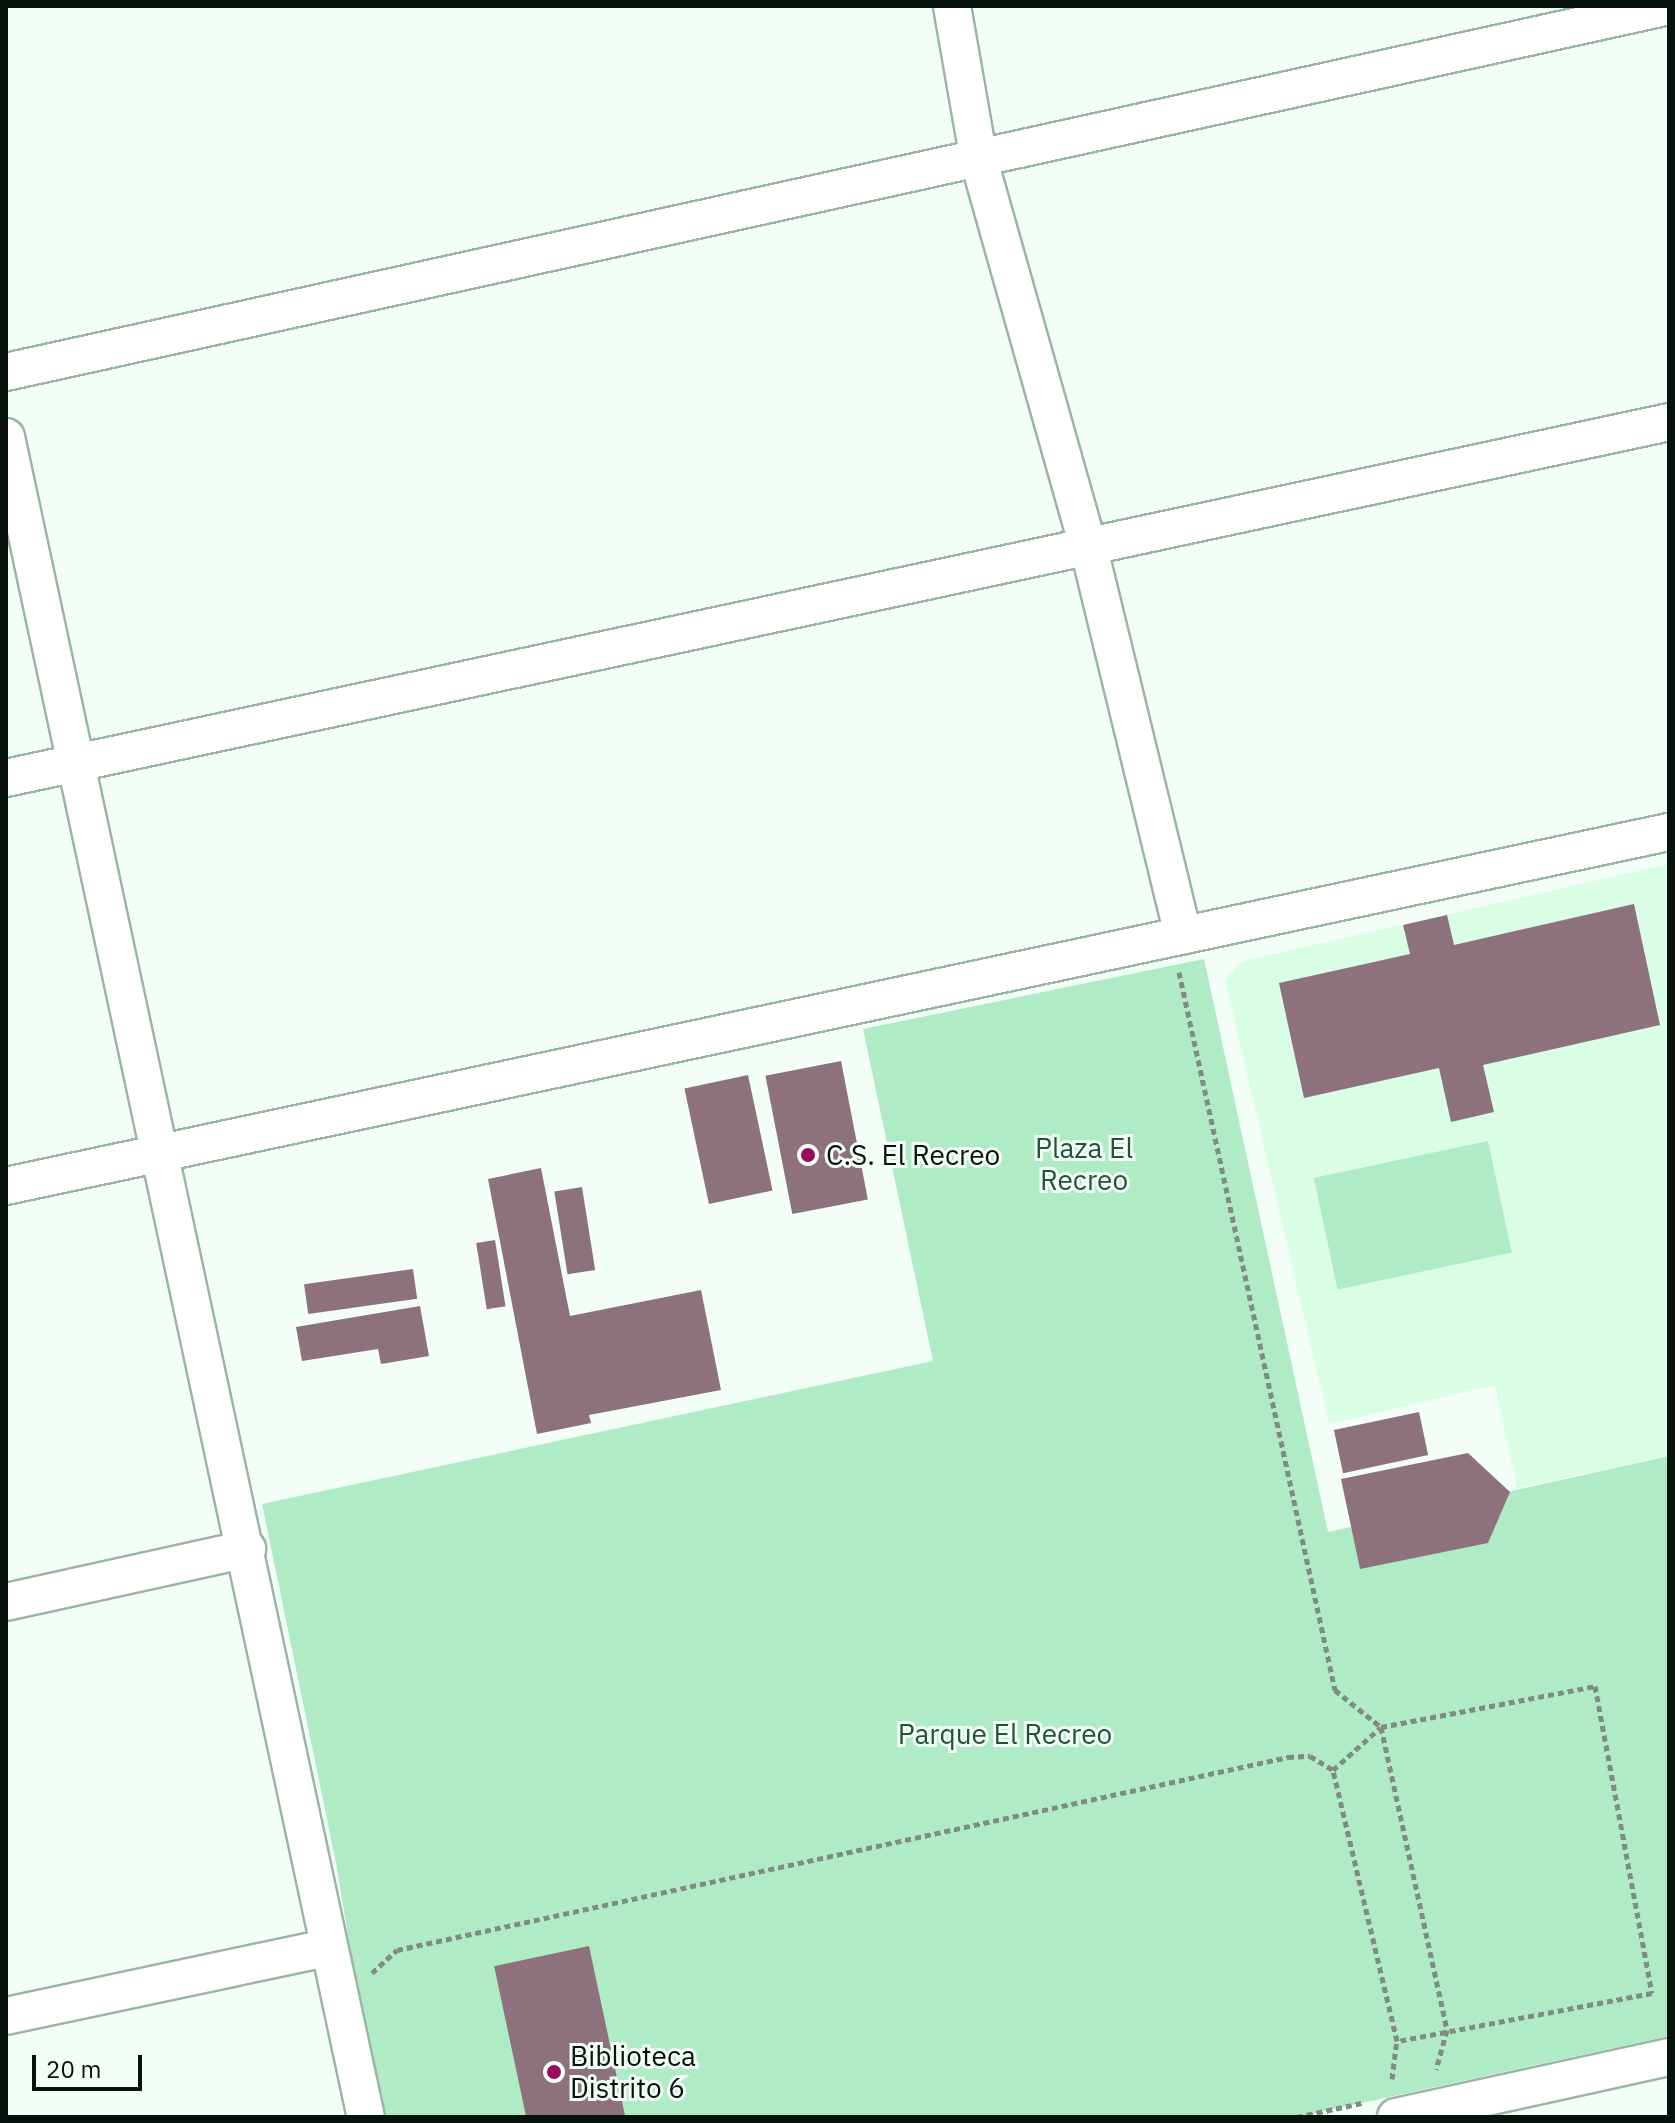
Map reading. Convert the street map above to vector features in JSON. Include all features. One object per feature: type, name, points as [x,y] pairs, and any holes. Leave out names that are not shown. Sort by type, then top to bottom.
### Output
[{"type":"street","points":[[952,6],[979,161],[1088,545],[1183,936]]},
{"type":"street","points":[[6,372],[979,161],[1669,6]]},
{"type":"street","points":[[6,778],[1669,422]]},
{"type":"street","points":[[6,437],[72,764],[247,1549],[327,1948],[366,2117]]},
{"type":"street","points":[[6,1186],[1669,832]]},
{"type":"street","points":[[6,1602],[247,1549]]},
{"type":"street","points":[[6,2016],[327,1948]]},
{"type":"street","points":[[1388,2102],[1434,2113],[1669,2057]]},
{"type":"path","points":[[1183,936],[1176,965],[1335,1690],[1381,1727],[1447,2030],[1431,2089],[1434,2113]]},
{"type":"path","points":[[1333,1770],[1381,1727],[1595,1686],[1652,1993],[1397,2041]]},
{"type":"path","points":[[368,1988],[377,1965],[397,1950],[1288,1757],[1310,1756],[1333,1770],[1397,2041],[1388,2102],[1297,2117]]},
{"type":"shaded area","points":[[1669,864],[1669,1456],[1517,1488],[1495,1385],[1329,1424],[1225,980],[1243,961]]},
{"type":"green space","name":"Parque El Recreo","points":[[1204,959],[1328,1532],[1669,1456],[1669,2036],[1297,2117],[378,2117],[336,1863],[262,1504],[933,1361],[863,1029]]},
{"type":"green space","points":[[1488,1141],[1512,1253],[1338,1290],[1314,1178]]},
{"type":"building","points":[[1634,904],[1660,1025],[1483,1065],[1494,1112],[1451,1122],[1439,1068],[1304,1098],[1279,983],[1410,954],[1403,925],[1447,915],[1454,945]]},
{"type":"building","points":[[841,1061],[868,1199],[792,1214],[765,1076]]},
{"type":"building","points":[[748,1075],[773,1190],[709,1204],[684,1089]]},
{"type":"building","points":[[541,1168],[570,1316],[701,1290],[721,1390],[589,1415],[591,1423],[537,1434],[488,1179]]},
{"type":"building","points":[[582,1187],[595,1270],[567,1274],[554,1191]]},
{"type":"building","points":[[495,1240],[505,1306],[487,1309],[476,1243]]},
{"type":"building","points":[[413,1269],[417,1299],[308,1314],[304,1284]]},
{"type":"building","points":[[420,1306],[429,1356],[381,1364],[378,1349],[302,1361],[296,1327]]},
{"type":"building","points":[[1419,1412],[1428,1455],[1343,1473],[1334,1430]]},
{"type":"building","points":[[1468,1453],[1510,1492],[1488,1543],[1360,1569],[1341,1479]]},
{"type":"building","points":[[589,1946],[625,2117],[526,2117],[494,1966]]},
{"type":"place","name":"C.S. El Recreo","points":[[808,1155]]},
{"type":"place","name":"Biblioteca Distrito 6","points":[[554,2072]]},
{"type":"park label","name":"Plaza El Recreo","points":[[1084,1164]]}]
